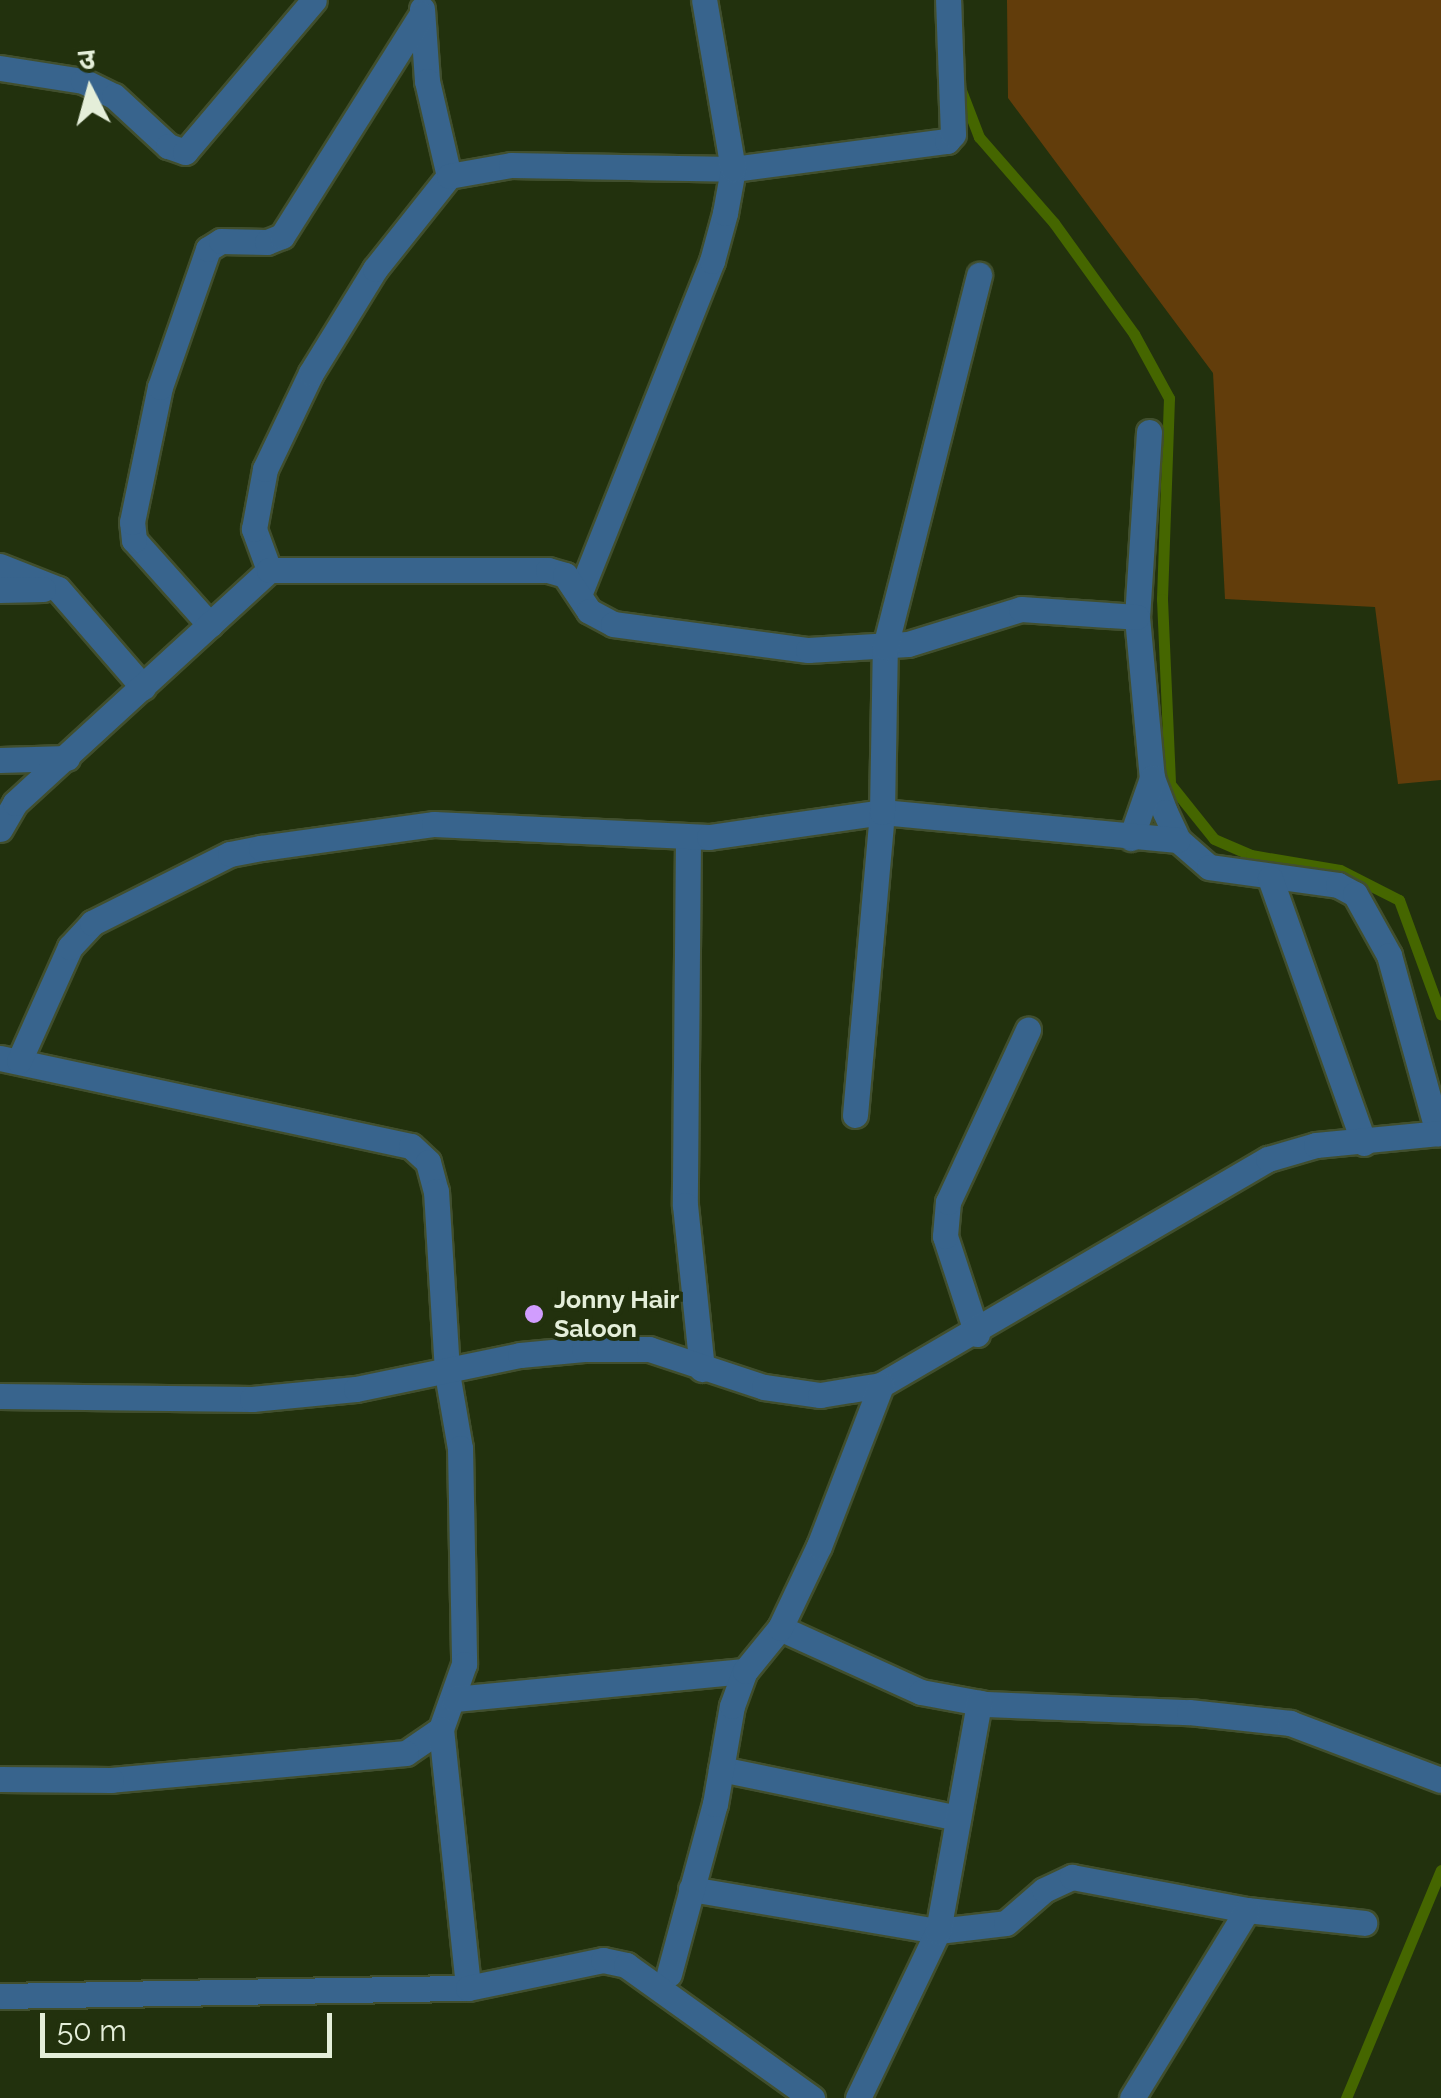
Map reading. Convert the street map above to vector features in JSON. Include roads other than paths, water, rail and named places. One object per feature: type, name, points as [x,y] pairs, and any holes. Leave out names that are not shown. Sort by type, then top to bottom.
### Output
[{"type":"street","points":[[0,68],[82,80],[114,96],[168,146],[185,152],[314,0]]},
{"type":"street","points":[[580,595],[712,261],[733,169],[704,0]]},
{"type":"street","points":[[269,570],[254,529],[265,469],[312,373],[375,269],[450,176],[511,165],[733,169],[946,141],[953,134],[948,0]]},
{"type":"street","points":[[421,7],[427,81],[450,176]]},
{"type":"street","points":[[210,625],[134,540],[132,522],[160,387],[208,249],[222,241],[267,242],[282,236],[421,7]]},
{"type":"street","points":[[856,1115],[882,812],[885,647],[979,276]]},
{"type":"street","points":[[0,1396],[252,1399],[447,1373],[520,1355],[600,1349],[649,1349],[702,1369],[820,1394],[882,1385],[977,1334],[1268,1159],[1316,1145],[1439,1133],[1390,955],[1355,894],[1338,885],[1210,867],[1178,840],[1152,778],[1137,617],[1148,432]]},
{"type":"street","points":[[0,566],[58,589],[143,687]]},
{"type":"street","points":[[0,829],[15,803],[269,570],[548,570],[565,575],[589,611],[613,624],[687,637],[808,650],[885,647],[1021,609],[1137,617]]},
{"type":"street","points":[[0,590],[58,589]]},
{"type":"street","points":[[0,760],[67,758]]},
{"type":"street","points":[[1132,838],[1152,778]]},
{"type":"street","points":[[0,1778],[111,1780],[406,1753],[440,1729],[464,1664],[460,1448],[447,1373],[436,1191],[420,1153],[10,1059],[70,946],[92,924],[230,854],[434,824],[688,838],[882,812],[1178,840]]},
{"type":"street","points":[[688,838],[685,1205],[702,1369]]},
{"type":"street","points":[[1270,878],[1364,1143]]},
{"type":"street","points":[[977,1334],[946,1236],[948,1202],[1028,1030]]},
{"type":"street","points":[[669,1974],[745,1671],[780,1628],[882,1385]]},
{"type":"street","points":[[780,1628],[921,1692],[980,1703],[1290,1723],[1441,1780]]},
{"type":"street","points":[[454,1699],[745,1671]]},
{"type":"street","points":[[858,2098],[938,1931],[980,1703]]},
{"type":"street","points":[[440,1729],[468,1988]]},
{"type":"street","points":[[721,1769],[958,1818]]},
{"type":"street","points":[[691,1890],[938,1931],[1006,1923],[1044,1890],[1072,1877],[1247,1910],[1364,1922]]},
{"type":"street","points":[[1132,2098],[1247,1910]]},
{"type":"street","points":[[0,1996],[468,1988],[577,1962],[626,1965],[812,2098]]},
{"type":"waterway","points":[[959,85],[979,137],[1054,223],[1134,334],[1169,398],[1162,599],[1170,784],[1214,839],[1251,855],[1340,870],[1399,900],[1441,1015]]},
{"type":"waterway","points":[[1346,2098],[1441,1870]]},
{"type":"place","name":"Jonny Hair Saloon","points":[[534,1314]]}]
